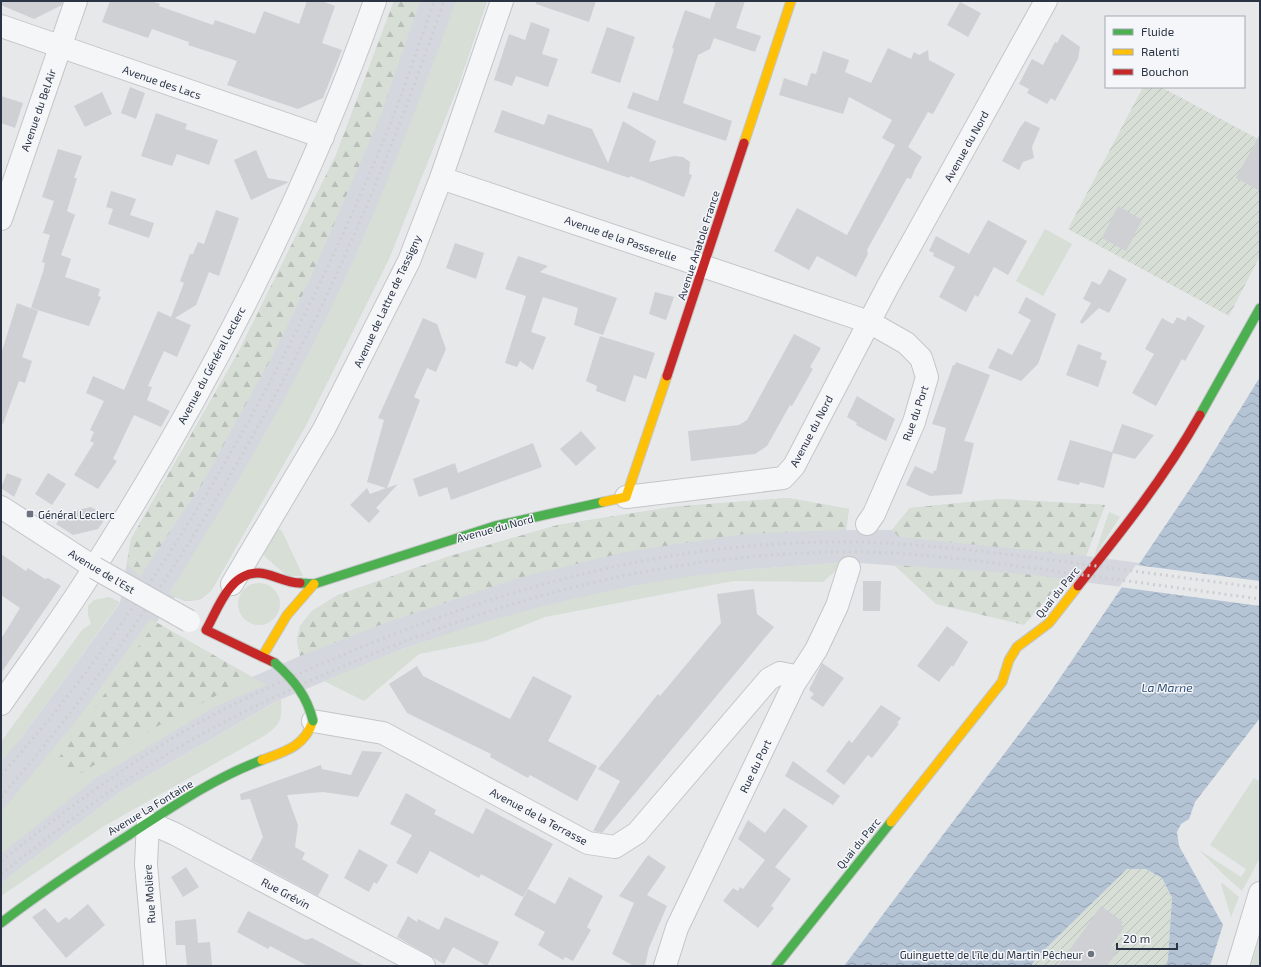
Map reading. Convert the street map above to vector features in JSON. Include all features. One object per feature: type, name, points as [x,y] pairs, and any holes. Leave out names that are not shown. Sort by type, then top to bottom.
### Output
[{"type":"street","name":"Avenue du Bel Air","points":[[1,219],[76,1]]},
{"type":"street","name":"Avenue du Général Leclerc","points":[[1,704],[95,568],[208,374],[269,257],[323,137],[374,1]]},
{"type":"street","name":"Avenue de Lattre de Tassigny","points":[[232,584],[324,429],[409,261],[441,178],[502,1]]},
{"type":"street","name":"Avenue Anatole France","points":[[626,497],[792,1]]},
{"type":"street","name":"Avenue du Nord","points":[[314,584],[495,526],[626,497],[783,478],[794,466],[869,322],[1046,1]]},
{"type":"street","name":"Avenue des Lacs","points":[[1,26],[323,137]]},
{"type":"street","name":"Avenue de la Passerelle","points":[[441,178],[869,322]]},
{"type":"street","name":"Quai du Parc","points":[[776,966],[1002,682],[1010,658],[1017,647],[1039,633],[1050,623],[1144,503],[1183,445],[1260,308]]},
{"type":"street","name":"Rue du Port","points":[[868,524],[874,514],[914,422],[927,377],[921,358],[906,343],[869,322]]},
{"type":"street","name":"Avenue de l'Est","points":[[1,507],[95,568],[198,625]]},
{"type":"street","name":"Rue du Port","points":[[666,966],[677,928],[794,684],[816,650],[834,613],[849,568]]},
{"type":"street","points":[[313,721],[310,704],[302,690],[292,678],[275,663],[198,625],[232,584],[243,576],[258,573],[269,575],[281,584],[314,584]]},
{"type":"street","points":[[262,657],[287,615],[314,584]]},
{"type":"street","points":[[287,602],[287,615]]},
{"type":"street","name":"Avenue de la Terrasse","points":[[313,721],[383,733],[588,843],[615,847],[637,833],[769,679],[780,673],[790,675],[794,684]]},
{"type":"street","name":"Avenue La Fontaine","points":[[1,923],[38,894],[148,822],[236,770],[292,748],[302,742],[309,733],[313,721]]},
{"type":"street","name":"Rue Molière","points":[[148,822],[146,864],[155,966]]},
{"type":"street","name":"Rue Grévin","points":[[148,822],[182,838],[424,966]]},
{"type":"street","points":[[1238,966],[1260,893]]},
{"type":"shaded area","points":[[394,1],[487,1],[458,86],[388,261],[306,425],[211,591],[201,599],[192,601],[185,601],[175,597],[156,623],[252,677],[300,656],[297,640],[300,626],[312,611],[338,595],[450,556],[558,525],[672,507],[788,498],[849,509],[846,530],[892,530],[910,508],[1000,499],[1105,505],[1086,556],[1140,563],[1122,587],[1036,576],[846,562],[742,570],[633,586],[477,625],[405,648],[277,701],[120,792],[1,883],[1,760],[22,737],[120,603],[131,539],[238,353],[336,155]]},
{"type":"green space","points":[[394,1],[420,1],[381,115],[312,275],[274,353],[202,484],[140,577],[127,564],[131,539],[238,353],[336,155]]},
{"type":"green space","points":[[456,1],[486,1],[458,86],[388,261],[306,425],[211,591],[195,600],[190,601],[180,599],[169,593],[254,453],[313,345],[349,270],[382,194]]},
{"type":"green space","points":[[1142,88],[1163,88],[1260,140],[1260,256],[1229,316],[1068,229]]},
{"type":"green space","points":[[1045,229],[1072,244],[1043,296],[1016,281]]},
{"type":"green space","points":[[788,498],[849,509],[845,530],[743,534],[626,552],[522,577],[385,623],[300,656],[297,640],[300,626],[312,611],[338,595],[450,556],[558,525],[672,507]]},
{"type":"green space","points":[[1000,499],[1105,505],[1086,556],[899,537],[892,530],[910,508]]},
{"type":"green space","points":[[1109,512],[1120,517],[1094,557]]},
{"type":"green space","points":[[276,527],[282,531],[303,576],[287,576],[262,554]]},
{"type":"green space","points":[[846,562],[823,582],[733,581],[545,617],[485,641],[419,654],[364,701],[324,681],[434,638],[575,598],[686,577],[765,568]]},
{"type":"green space","points":[[894,565],[1036,575],[1064,579],[1024,625],[936,604]]},
{"type":"green space","points":[[259,583],[274,589],[280,604],[274,619],[259,625],[244,619],[238,604],[244,589]]},
{"type":"green space","points":[[109,597],[120,602],[22,737],[1,762],[1,742],[82,630],[91,624],[88,615],[88,606],[94,600]]},
{"type":"green space","points":[[150,619],[156,622],[59,759],[73,778],[156,727],[252,677],[267,685],[216,706],[95,779],[1,854],[1,812],[79,717]]},
{"type":"green space","points":[[156,622],[252,677],[156,727],[73,778],[58,759]]},
{"type":"green space","points":[[281,699],[281,717],[277,725],[264,736],[104,826],[1,896],[1,883],[120,792]]},
{"type":"green space","points":[[1254,778],[1260,782],[1260,858],[1242,891],[1199,850],[1241,877],[1246,869],[1210,845]]},
{"type":"green space","points":[[1127,869],[1146,869],[1162,878],[1172,899],[1168,959],[1166,966],[1031,966],[1038,956]]},
{"type":"green space","points":[[1222,883],[1239,897],[1231,917],[1221,884]]},
{"type":"green space","points":[[1260,936],[1260,966],[1251,966]]},
{"type":"water","name":"La Marne","points":[[1260,377],[1260,718],[1195,802],[1189,819],[1181,824],[1177,832],[1179,846],[1223,925],[1210,966],[1166,966],[1168,959],[1172,898],[1162,878],[1146,869],[1127,869],[1038,956],[1031,966],[844,966],[1047,697],[1200,474]]},
{"type":"pier","points":[[1136,565],[1260,581],[1260,606],[1119,587]]},
{"type":"building","points":[[1,1],[63,1],[62,5],[34,19],[1,5]]},
{"type":"building","points":[[110,1],[151,1],[160,4],[159,6],[213,25],[215,20],[255,34],[264,11],[299,24],[307,1],[322,1],[335,6],[322,43],[342,50],[323,98],[298,109],[227,85],[237,61],[188,45],[189,42],[152,29],[148,38],[102,22]]},
{"type":"building","points":[[536,1],[596,1],[589,22],[536,4]]},
{"type":"building","points":[[716,1],[745,1],[736,28],[761,36],[755,52],[714,38],[710,49],[698,55],[683,103],[732,121],[726,141],[627,108],[633,92],[658,101],[674,49],[672,48],[685,10],[710,19]]},
{"type":"building","points":[[960,2],[981,13],[968,37],[947,25]]},
{"type":"building","points":[[531,22],[550,29],[542,54],[558,59],[548,87],[516,76],[512,86],[494,80],[509,34],[525,40]]},
{"type":"building","points":[[607,27],[635,37],[620,83],[591,73]]},
{"type":"building","points":[[1062,34],[1080,47],[1078,59],[1055,101],[1051,98],[1047,104],[1027,93],[1029,89],[1019,84],[1032,59],[1043,65],[1055,42],[1057,43]]},
{"type":"building","points":[[888,48],[911,59],[914,52],[919,55],[928,50],[929,60],[955,74],[933,114],[928,112],[908,147],[922,157],[911,179],[907,178],[867,250],[868,254],[856,277],[817,256],[809,270],[774,251],[797,208],[847,235],[895,145],[882,138],[892,120],[849,97],[843,114],[779,95],[784,78],[807,86],[811,73],[816,74],[823,51],[849,60],[845,72],[871,83]]},
{"type":"building","points":[[130,87],[145,93],[136,119],[121,113]]},
{"type":"building","points":[[102,92],[112,114],[85,127],[74,106]]},
{"type":"building","points":[[1,96],[23,103],[15,128],[1,123]]},
{"type":"building","points":[[502,110],[544,125],[548,114],[592,129],[608,163],[623,121],[656,141],[649,162],[674,156],[683,157],[690,162],[689,174],[692,175],[684,197],[630,176],[629,178],[494,132]]},
{"type":"building","points":[[156,113],[187,124],[185,129],[218,140],[209,165],[177,154],[172,166],[141,156]]},
{"type":"building","points":[[1025,121],[1040,128],[1032,147],[1034,158],[1023,162],[1019,170],[1002,161],[1019,129]]},
{"type":"building","points":[[1260,134],[1260,191],[1236,178]]},
{"type":"building","points":[[58,149],[82,156],[74,178],[77,178],[67,211],[75,215],[61,255],[71,259],[65,277],[100,289],[98,296],[101,297],[89,326],[31,308],[45,263],[42,262],[50,235],[43,233],[54,201],[42,197]]},
{"type":"building","points":[[256,150],[268,178],[289,182],[251,200],[234,160]]},
{"type":"building","points":[[111,191],[136,199],[130,215],[154,223],[149,238],[108,224],[113,209],[106,207]]},
{"type":"building","points":[[1118,206],[1142,220],[1126,251],[1102,238]]},
{"type":"building","points":[[216,210],[239,218],[219,276],[209,272],[196,305],[175,318],[191,325],[177,357],[164,351],[148,386],[152,387],[147,400],[170,411],[161,427],[134,415],[113,459],[117,461],[98,489],[74,475],[94,443],[90,441],[94,432],[90,430],[104,401],[86,393],[93,376],[124,390],[158,311],[171,317],[184,283],[180,281],[190,254],[193,254],[198,242],[204,244]]},
{"type":"building","points":[[988,220],[1027,241],[1008,275],[994,267],[978,297],[975,295],[966,312],[939,297],[955,267],[933,256],[934,253],[929,251],[936,236],[969,254]]},
{"type":"building","points":[[455,243],[484,253],[476,279],[446,268]]},
{"type":"building","points":[[518,256],[548,266],[540,272],[617,298],[603,335],[574,325],[578,308],[543,297],[531,332],[546,337],[533,370],[520,361],[517,367],[505,363],[526,296],[505,289]]},
{"type":"building","points":[[1109,269],[1127,279],[1109,313],[1099,308],[1082,324],[1080,322],[1091,303],[1083,299],[1092,281],[1100,285]]},
{"type":"building","points":[[655,292],[674,297],[666,320],[649,314]]},
{"type":"building","points":[[1026,297],[1056,314],[1038,364],[1021,381],[988,368],[998,348],[1012,355],[1031,320],[1018,313]]},
{"type":"building","points":[[17,303],[38,311],[22,357],[32,361],[25,383],[19,381],[3,424],[1,423],[1,354]]},
{"type":"building","points":[[1188,316],[1205,326],[1185,361],[1182,359],[1156,406],[1132,393],[1154,354],[1145,349],[1162,318],[1173,324],[1177,317],[1185,321]]},
{"type":"building","points":[[423,318],[437,324],[446,349],[436,372],[427,368],[414,397],[420,400],[387,488],[398,484],[376,508],[380,511],[369,523],[350,505],[367,488],[370,494],[386,488],[367,482],[384,420],[378,418]]},
{"type":"building","points":[[794,334],[821,348],[810,367],[813,369],[792,406],[790,405],[767,446],[755,454],[691,461],[688,431],[739,425],[747,420]]},
{"type":"building","points":[[600,336],[655,353],[646,379],[634,375],[625,402],[596,391],[597,386],[586,381]]},
{"type":"building","points":[[1078,344],[1102,353],[1100,359],[1107,361],[1098,387],[1066,375]]},
{"type":"building","points":[[956,362],[990,375],[964,441],[974,443],[962,494],[930,496],[906,485],[915,466],[933,474],[934,470],[936,471],[946,428],[932,424],[953,365],[955,365]]},
{"type":"building","points":[[857,396],[895,419],[886,441],[856,425],[857,423],[847,417]]},
{"type":"building","points":[[1122,424],[1154,435],[1135,459],[1113,453],[1104,488],[1080,482],[1079,485],[1057,480],[1070,440],[1112,452]]},
{"type":"building","points":[[581,431],[596,448],[576,466],[560,449]]},
{"type":"building","points":[[533,443],[542,467],[451,500],[447,487],[419,497],[413,479],[455,463],[458,473]]},
{"type":"building","points":[[7,473],[22,479],[14,497],[1,488]]},
{"type":"building","points":[[48,473],[66,484],[52,505],[35,494]]},
{"type":"building","points":[[91,507],[107,516],[98,529],[73,535],[56,524],[64,513]]},
{"type":"building","points":[[1,554],[26,571],[28,568],[45,579],[48,578],[61,586],[1,673],[1,639],[20,608],[1,595]]},
{"type":"building","points":[[863,581],[881,581],[880,611],[863,611]]},
{"type":"building","points":[[754,589],[757,614],[774,627],[602,833],[593,831],[620,781],[598,769],[658,694],[660,696],[721,623],[717,594]]},
{"type":"building","points":[[947,626],[968,642],[953,667],[952,665],[939,682],[917,666]]},
{"type":"building","points":[[822,663],[844,678],[823,707],[810,698],[814,694],[809,690]]},
{"type":"building","points":[[417,666],[423,676],[510,719],[533,676],[572,696],[548,741],[597,766],[577,801],[530,775],[528,778],[490,757],[491,754],[407,713],[389,684]]},
{"type":"building","points":[[881,705],[901,718],[897,723],[899,724],[872,758],[868,755],[844,785],[826,771],[849,740],[852,743]]},
{"type":"building","points":[[362,751],[382,752],[358,797],[323,792],[287,795],[298,825],[295,847],[305,853],[302,859],[329,875],[318,896],[251,860],[263,837],[250,799],[241,800],[240,794],[321,765],[322,769],[351,775]]},
{"type":"building","points":[[793,761],[840,796],[833,805],[785,776]]},
{"type":"building","points":[[406,793],[436,810],[434,814],[473,834],[486,808],[553,844],[523,897],[481,874],[479,878],[430,851],[417,874],[396,863],[412,835],[390,824]]},
{"type":"building","points":[[784,808],[808,826],[775,867],[791,879],[771,906],[774,908],[758,928],[723,901],[733,888],[738,891],[740,887],[743,889],[765,860],[738,839],[748,820],[765,833]]},
{"type":"building","points":[[359,849],[388,865],[377,884],[374,882],[369,892],[344,878]]},
{"type":"building","points":[[648,855],[666,867],[647,895],[667,906],[649,948],[645,966],[634,966],[612,954],[634,903],[619,896]]},
{"type":"building","points":[[186,867],[199,887],[183,897],[171,877]]},
{"type":"building","points":[[569,877],[603,896],[587,927],[591,930],[573,961],[565,957],[563,960],[538,945],[545,932],[514,915],[528,889],[555,904]]},
{"type":"building","points":[[88,904],[105,925],[66,958],[32,917],[45,908],[58,923],[66,917],[69,920]]},
{"type":"building","points":[[1101,906],[1123,922],[1121,925],[1124,928],[1111,946],[1118,951],[1107,966],[1058,966]]},
{"type":"building","points":[[248,911],[306,940],[312,938],[365,966],[308,966],[270,946],[268,949],[237,932]]},
{"type":"building","points":[[408,916],[417,922],[418,919],[439,930],[445,917],[499,942],[487,966],[453,947],[444,964],[397,937]]},
{"type":"building","points":[[196,919],[198,943],[210,942],[212,966],[187,966],[185,945],[176,945],[175,921]]},
{"type":"railway","points":[[1,775],[58,708],[144,591],[180,536],[247,425],[307,310],[362,192],[387,132],[434,1]]},
{"type":"railway","points":[[1,797],[41,750],[116,652],[185,550],[248,444],[315,319],[366,208],[393,140],[444,1]]},
{"type":"railway","points":[[1,861],[71,807],[143,757],[193,726],[256,693],[342,655],[424,623],[484,602],[606,568],[668,556],[731,548],[795,543],[860,542],[989,552],[1260,588]]},
{"type":"railway","points":[[1,874],[67,822],[119,786],[190,741],[246,711],[333,671],[423,634],[542,595],[603,580],[664,568],[726,559],[789,554],[876,552],[970,560],[1260,599]]},
{"type":"traffic: fast","points":[[1200,415],[1260,308]]},
{"type":"traffic: fast","points":[[300,583],[314,584],[495,526],[603,502]]},
{"type":"traffic: fast","points":[[275,663],[299,689],[307,704],[313,721]]},
{"type":"traffic: fast","points":[[1,923],[96,856],[177,804],[227,775],[262,760]]},
{"type":"traffic: fast","points":[[776,966],[891,822]]},
{"type":"traffic: slow","points":[[744,143],[791,1]]},
{"type":"traffic: slow","points":[[603,502],[626,497],[667,376]]},
{"type":"traffic: slow","points":[[262,657],[287,615],[314,584]]},
{"type":"traffic: slow","points":[[891,822],[1002,682],[1009,660],[1017,647],[1049,623],[1078,586]]},
{"type":"traffic: slow","points":[[262,760],[293,747],[305,737],[313,721]]},
{"type":"traffic: jam","points":[[667,376],[744,143]]},
{"type":"traffic: jam","points":[[1078,586],[1158,482],[1187,438],[1200,415]]},
{"type":"traffic: jam","points":[[275,663],[206,630],[220,603],[232,585],[239,579],[248,575],[263,573],[294,583],[300,583]]},
{"type":"place","name":"Général Leclerc","points":[[30,514]]},
{"type":"place","name":"Guinguette de l'île du Martin Pêcheur","points":[[1091,954]]}]
